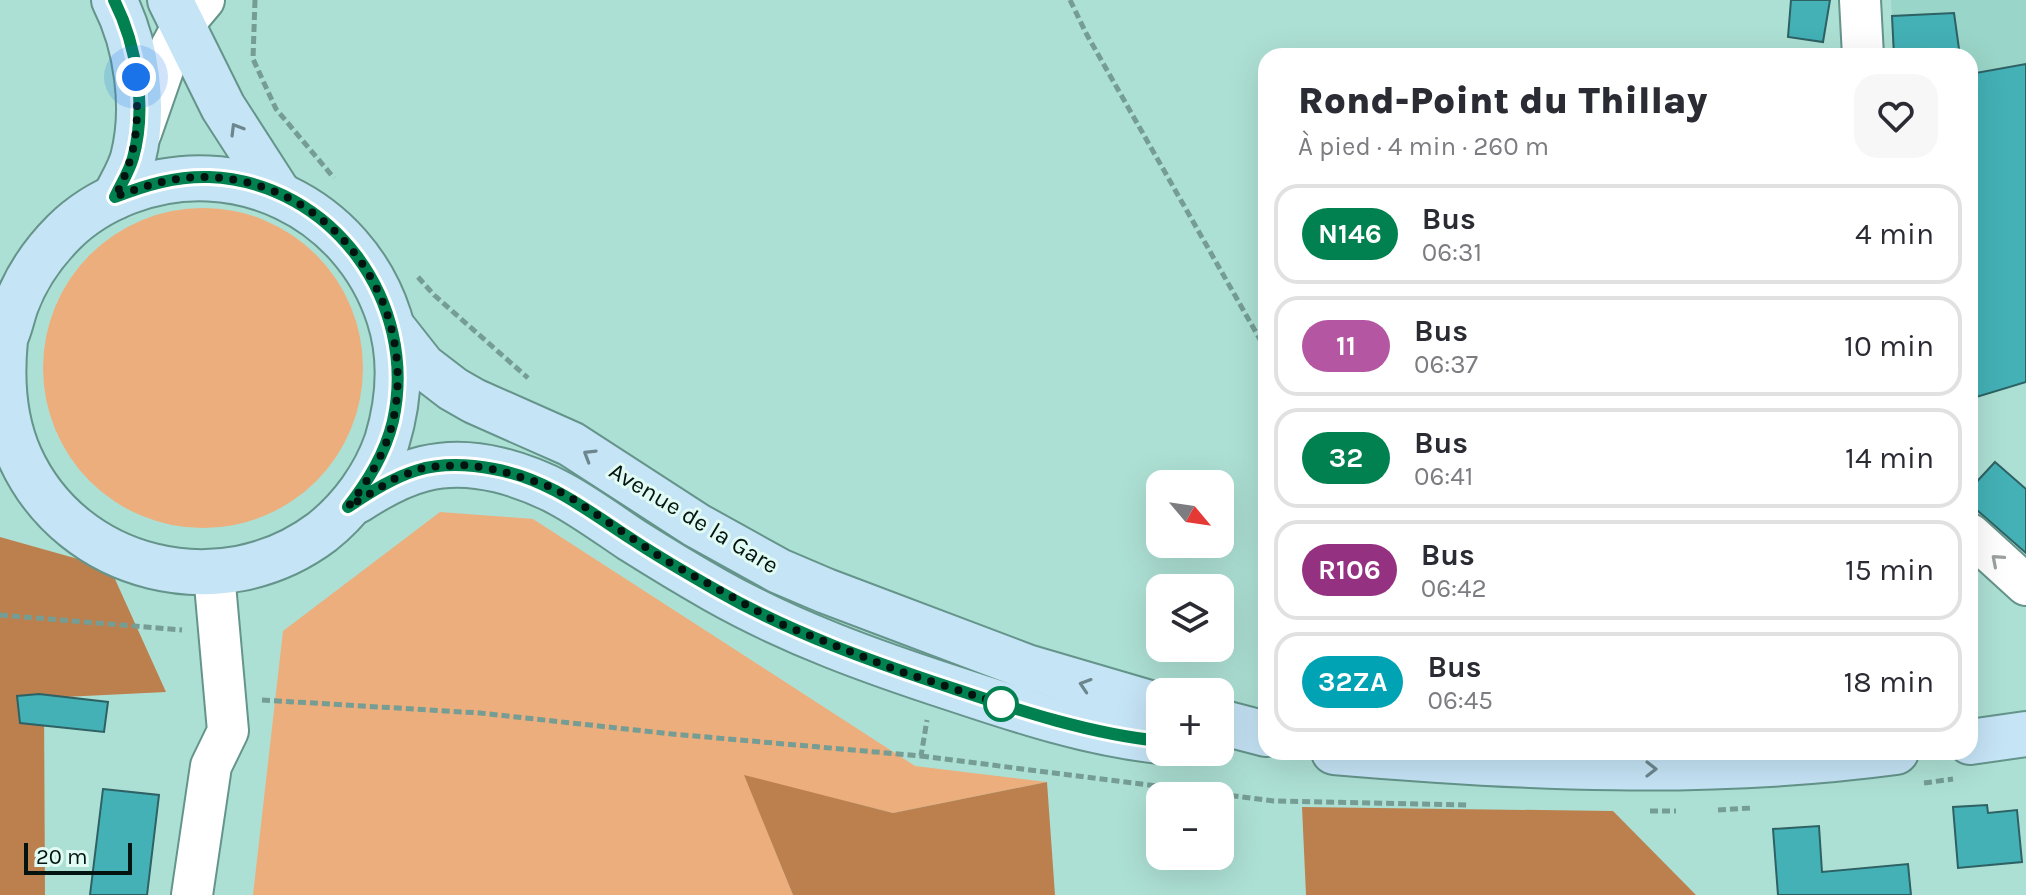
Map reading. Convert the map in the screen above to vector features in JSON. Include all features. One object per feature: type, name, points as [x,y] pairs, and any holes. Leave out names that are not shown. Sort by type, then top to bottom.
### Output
[{"type":"main road","points":[[114,0],[130,38],[139,119],[133,156],[115,197]]},
{"type":"main road","points":[[185,8],[223,107],[279,194]]},
{"type":"main road","points":[[188,178],[234,180],[279,194],[324,220],[351,248],[374,279],[393,328],[397,359],[397,391],[392,423],[382,453],[368,481],[348,507],[330,525],[288,553],[239,570],[214,573],[181,573],[149,567],[119,556],[90,540],[65,520],[43,496],[30,476],[11,432],[2,384],[3,343],[17,303],[29,276],[66,230],[115,197],[142,186],[188,178]]},
{"type":"main road","name":"Avenue de la Gare","points":[[393,328],[423,366],[453,389],[571,444],[696,525],[779,571],[839,597],[1027,667],[1146,702]]},
{"type":"main road","name":"Avenue de la Gare","points":[[348,507],[394,479],[425,467],[468,465],[498,470],[546,485],[570,497],[665,560],[766,617],[832,646],[1002,705],[1146,738]]},
{"type":"main road","points":[[0,494],[43,496]]},
{"type":"main road","points":[[1978,726],[2026,725]]},
{"type":"main road","points":[[1234,726],[1258,732]]},
{"type":"main road","points":[[1978,741],[2026,734]]},
{"type":"main road","points":[[1234,747],[1258,748]]},
{"type":"main road","points":[[1454,760],[1643,769],[1722,768],[1809,760]]},
{"type":"street","points":[[1860,0],[1863,48]]},
{"type":"street","points":[[133,156],[185,8]]},
{"type":"street","points":[[1978,541],[2026,585]]},
{"type":"street","points":[[192,895],[211,766],[228,731],[214,573]]},
{"type":"path","points":[[255,0],[253,59],[276,109],[335,179]]},
{"type":"path","points":[[1070,0],[1258,336]]},
{"type":"path","points":[[414,272],[434,295],[528,378]]},
{"type":"path","points":[[0,615],[185,630]]},
{"type":"path","points":[[224,699],[480,713],[921,756],[929,707],[901,698],[910,674]]},
{"type":"shaded area","points":[[1891,0],[2026,0],[2026,219],[1978,231],[1978,48],[1894,48]]},
{"type":"shaded area","points":[[203,208],[234,211],[264,220],[292,235],[316,255],[336,279],[351,307],[360,337],[363,368],[360,399],[351,429],[336,457],[316,481],[292,501],[264,516],[234,525],[203,528],[172,525],[142,516],[114,501],[90,481],[70,457],[55,429],[46,399],[43,368],[46,337],[55,307],[70,279],[90,255],[114,235],[142,220],[172,211]]},
{"type":"shaded area","points":[[440,512],[533,519],[915,766],[1047,782],[893,813],[745,776],[793,895],[253,895],[283,631]]},
{"type":"shaded area","points":[[0,537],[110,568],[166,692],[44,698],[45,895],[0,895]]},
{"type":"shaded area","points":[[744,775],[893,813],[1047,782],[1055,895],[793,895]]},
{"type":"shaded area","points":[[1302,807],[1613,811],[1696,895],[1306,895]]},
{"type":"building","points":[[1791,0],[1830,0],[1823,42],[1788,37]]},
{"type":"building","points":[[1954,13],[1959,48],[1894,48],[1892,16]]},
{"type":"building","points":[[2026,64],[2026,382],[1978,397],[1978,73]]},
{"type":"building","points":[[1995,462],[2026,489],[2026,553],[1978,511],[1978,480]]},
{"type":"building","points":[[39,694],[108,702],[104,732],[20,723],[17,696]]},
{"type":"building","points":[[103,789],[159,795],[147,895],[90,895]]},
{"type":"building","points":[[1987,805],[1988,813],[2017,810],[2022,862],[1958,868],[1953,807]]},
{"type":"building","points":[[1819,826],[1822,872],[1908,864],[1911,895],[1778,895],[1773,829]]},
{"type":"bus line","name":"N146","points":[[114,0],[130,38],[139,119],[133,156],[115,197],[142,186],[188,178],[211,177],[257,186],[279,194],[324,220],[360,257],[374,279],[393,328],[397,391],[392,423],[382,453],[368,481],[348,507],[394,479],[425,467],[468,465],[498,470],[546,485],[570,497],[717,591],[797,632],[899,671],[1002,705],[1146,739]]},
{"type":"route","points":[[136,77],[139,119],[133,156],[115,197],[142,186],[188,178],[211,177],[257,186],[279,194],[324,220],[360,257],[374,279],[393,328],[397,391],[392,423],[382,453],[368,481],[348,507],[394,479],[425,467],[468,465],[498,470],[546,485],[570,497],[717,591],[797,632],[899,671],[1001,704]]}]
